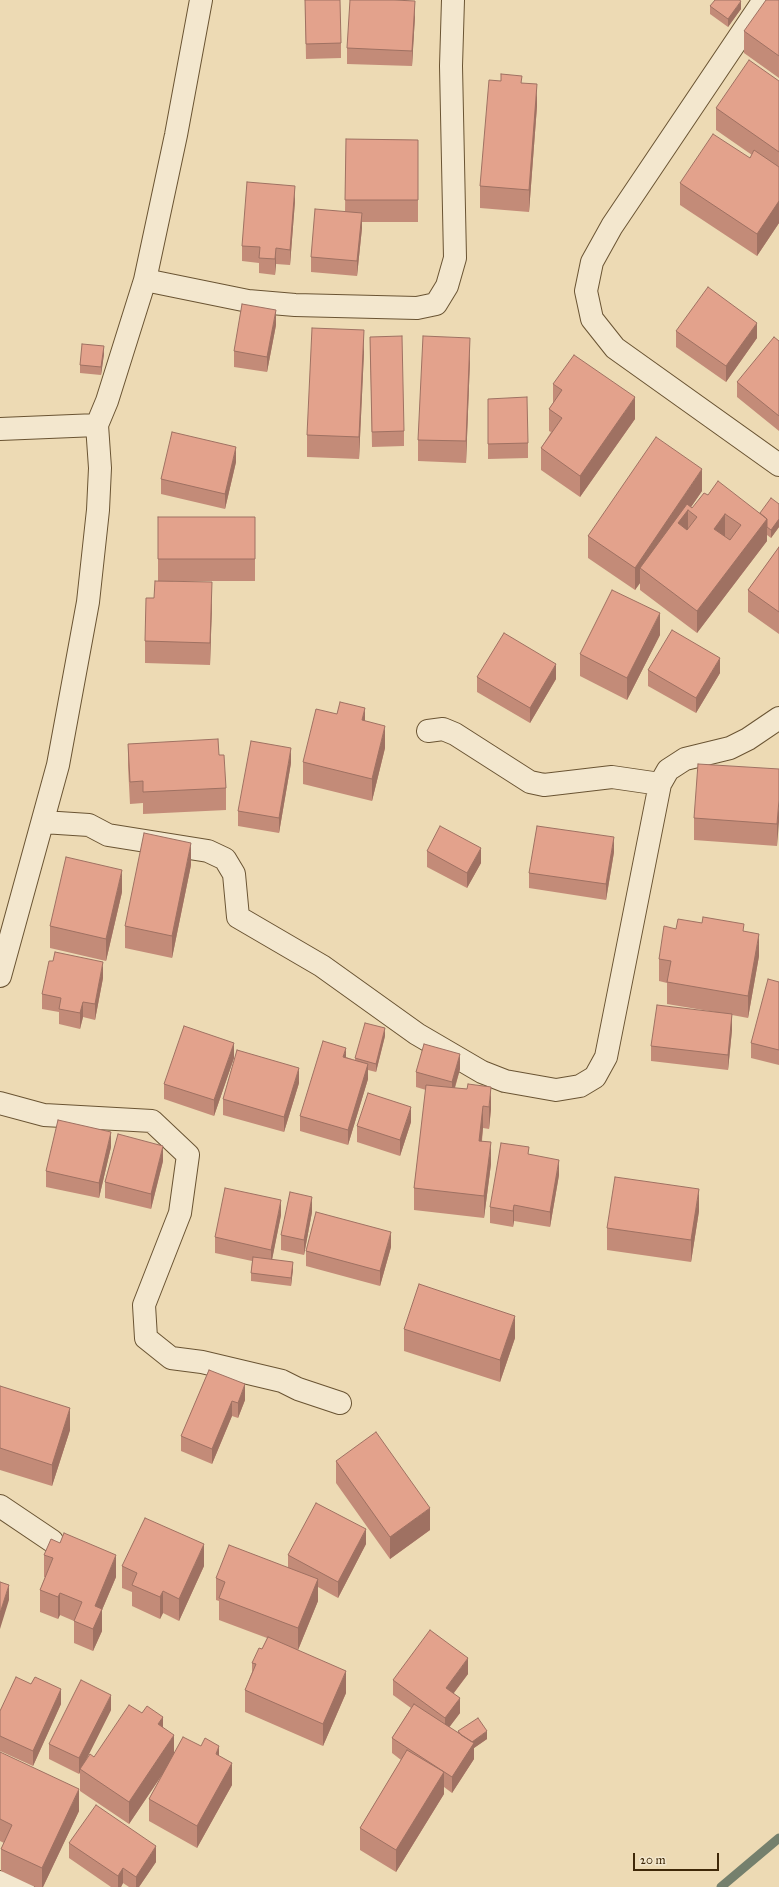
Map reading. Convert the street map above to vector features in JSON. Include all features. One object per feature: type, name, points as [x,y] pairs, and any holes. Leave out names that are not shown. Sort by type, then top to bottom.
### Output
[{"type":"street","points":[[0,976],[58,765],[88,602],[98,510],[100,468],[97,425],[107,401],[144,280],[176,135],[200,0]]},
{"type":"street","points":[[144,280],[248,301],[287,304],[417,308],[436,304],[447,286],[455,258],[451,66],[453,0]]},
{"type":"street","points":[[764,0],[612,226],[592,262],[586,291],[592,319],[615,348],[779,465]]},
{"type":"street","points":[[0,429],[97,425]]},
{"type":"street","points":[[43,822],[89,825],[108,835],[208,851],[225,859],[234,874],[238,917],[322,966],[417,1034],[482,1072],[505,1081],[556,1090],[580,1086],[596,1077],[606,1057],[660,784],[668,770],[685,759],[730,748],[748,739],[779,718]]},
{"type":"street","points":[[428,731],[443,729],[455,734],[530,782],[544,785],[612,777],[660,784]]},
{"type":"street","points":[[0,1103],[44,1115],[152,1121],[188,1155],[180,1213],[144,1305],[146,1338],[171,1358],[202,1362],[282,1381],[298,1389],[340,1403]]},
{"type":"street","points":[[0,1506],[52,1541]]},
{"type":"street","points":[[0,1882],[23,1887]]},
{"type":"building","points":[[305,0],[340,0],[341,43],[306,44]]},
{"type":"building","points":[[350,0],[415,1],[412,51],[347,48]]},
{"type":"building","points":[[715,0],[741,1],[728,19],[710,6]]},
{"type":"building","points":[[766,0],[779,0],[779,56],[744,31]]},
{"type":"building","points":[[749,60],[779,81],[779,152],[716,108]]},
{"type":"building","points":[[501,74],[522,76],[521,83],[537,84],[529,190],[480,186],[489,80],[501,81]]},
{"type":"building","points":[[713,134],[750,158],[754,150],[779,167],[779,201],[757,234],[680,183]]},
{"type":"building","points":[[346,139],[418,140],[418,200],[345,200]]},
{"type":"building","points":[[247,182],[295,186],[290,250],[276,248],[275,259],[259,258],[260,247],[242,246]]},
{"type":"building","points":[[315,209],[362,213],[357,261],[311,257]]},
{"type":"building","points":[[708,287],[757,323],[726,366],[676,331]]},
{"type":"building","points":[[242,304],[276,310],[267,357],[234,351]]},
{"type":"building","points":[[312,328],[364,330],[359,437],[307,435]]},
{"type":"building","points":[[402,336],[404,431],[372,432],[370,337]]},
{"type":"building","points":[[423,336],[470,338],[466,441],[418,440]]},
{"type":"building","points":[[774,337],[779,341],[779,416],[737,382]]},
{"type":"building","points":[[82,344],[104,346],[101,367],[80,365]]},
{"type":"building","points":[[574,355],[635,397],[580,476],[541,448],[562,418],[549,409],[562,390],[553,384]]},
{"type":"building","points":[[527,397],[528,443],[488,444],[488,399]]},
{"type":"building","points":[[172,432],[236,447],[225,494],[161,479]]},
{"type":"building","points":[[656,437],[702,469],[635,568],[588,536]]},
{"type":"building","points":[[718,481],[767,519],[697,611],[640,568],[687,504],[692,508],[704,493],[708,495]],"holes":[[[688,510],[697,517],[687,530],[678,523]],[[725,514],[741,525],[730,540],[714,529]]]},
{"type":"building","points":[[771,498],[779,504],[779,519],[771,530],[767,527],[767,519],[760,513]]},
{"type":"building","points":[[158,517],[255,517],[255,559],[158,559]]},
{"type":"building","points":[[779,547],[779,612],[748,590]]},
{"type":"building","points":[[155,581],[212,582],[210,643],[145,641],[146,598],[154,598]]},
{"type":"building","points":[[612,590],[660,613],[627,678],[580,654]]},
{"type":"building","points":[[672,630],[720,658],[696,698],[648,670]]},
{"type":"building","points":[[504,633],[556,664],[530,708],[477,677]]},
{"type":"building","points":[[340,702],[365,708],[362,720],[385,726],[372,779],[303,762],[316,709],[337,714]]},
{"type":"building","points":[[218,739],[219,755],[224,755],[226,788],[143,792],[143,781],[130,782],[128,744]]},
{"type":"building","points":[[251,741],[291,748],[279,818],[238,811]]},
{"type":"building","points":[[698,764],[779,769],[777,824],[694,818]]},
{"type":"building","points":[[440,826],[481,848],[467,873],[427,851]]},
{"type":"building","points":[[537,826],[614,837],[606,884],[529,873]]},
{"type":"building","points":[[144,833],[191,843],[172,936],[125,926]]},
{"type":"building","points":[[66,857],[122,870],[106,939],[50,926]]},
{"type":"building","points":[[703,917],[744,924],[743,931],[759,934],[748,996],[667,982],[671,961],[659,959],[664,926],[676,929],[678,919],[702,923]]},
{"type":"building","points":[[55,952],[103,962],[95,1004],[83,1002],[80,1013],[59,1009],[61,998],[42,994],[49,961],[53,961]]},
{"type":"building","points":[[768,979],[779,982],[779,1050],[751,1043]]},
{"type":"building","points":[[657,1005],[732,1014],[728,1055],[651,1046]]},
{"type":"building","points":[[365,1023],[385,1028],[376,1064],[355,1058]]},
{"type":"building","points":[[184,1026],[234,1043],[214,1100],[164,1084]]},
{"type":"building","points":[[323,1041],[346,1048],[343,1057],[368,1064],[348,1130],[300,1116]]},
{"type":"building","points":[[424,1044],[460,1054],[452,1082],[416,1072]]},
{"type":"building","points":[[237,1050],[299,1068],[284,1117],[223,1099]]},
{"type":"building","points":[[468,1084],[491,1087],[489,1107],[483,1106],[479,1141],[491,1142],[484,1196],[414,1188],[426,1085],[467,1089]]},
{"type":"building","points":[[368,1093],[411,1107],[400,1140],[357,1126]]},
{"type":"building","points":[[58,1120],[111,1132],[99,1183],[46,1171]]},
{"type":"building","points":[[118,1134],[163,1146],[151,1194],[105,1182]]},
{"type":"building","points":[[501,1143],[529,1147],[528,1154],[559,1160],[550,1212],[514,1205],[513,1211],[490,1207]]},
{"type":"building","points":[[615,1177],[699,1189],[691,1240],[607,1228]]},
{"type":"building","points":[[225,1188],[281,1200],[271,1250],[215,1237]]},
{"type":"building","points":[[290,1192],[312,1197],[304,1240],[281,1235]]},
{"type":"building","points":[[316,1212],[391,1232],[380,1271],[306,1251]]},
{"type":"building","points":[[253,1257],[293,1262],[291,1278],[251,1273]]},
{"type":"building","points":[[419,1284],[515,1316],[500,1360],[404,1329]]},
{"type":"building","points":[[209,1370],[245,1384],[238,1403],[232,1401],[212,1449],[181,1436]]},
{"type":"building","points":[[0,1386],[70,1408],[52,1465],[0,1448]]},
{"type":"building","points":[[376,1432],[430,1508],[390,1537],[336,1461]]},
{"type":"building","points":[[316,1503],[366,1529],[338,1582],[288,1555]]},
{"type":"building","points":[[145,1518],[204,1544],[179,1599],[163,1591],[160,1597],[132,1585],[137,1573],[122,1566]]},
{"type":"building","points":[[64,1533],[116,1555],[95,1606],[102,1609],[93,1629],[74,1621],[82,1602],[60,1593],[58,1597],[40,1590],[53,1558],[44,1555],[51,1539],[60,1543]]},
{"type":"building","points":[[229,1545],[318,1579],[298,1628],[219,1598],[225,1582],[216,1578]]},
{"type":"building","points":[[0,1582],[9,1585],[0,1613]]},
{"type":"building","points":[[430,1630],[468,1658],[446,1688],[460,1698],[445,1718],[393,1680]]},
{"type":"building","points":[[268,1637],[346,1671],[323,1724],[245,1690],[256,1664],[252,1663],[259,1648],[262,1649]]},
{"type":"building","points":[[16,1677],[31,1684],[35,1677],[61,1689],[33,1751],[0,1736],[0,1711]]},
{"type":"building","points":[[81,1680],[111,1695],[79,1758],[49,1744]]},
{"type":"building","points":[[414,1704],[474,1743],[452,1777],[392,1738]]},
{"type":"building","points":[[129,1705],[142,1713],[147,1706],[163,1717],[158,1724],[174,1735],[129,1802],[80,1769],[90,1754],[94,1757]]},
{"type":"building","points":[[478,1718],[487,1731],[472,1742],[461,1735],[458,1731]]},
{"type":"building","points":[[183,1737],[201,1746],[205,1738],[219,1746],[216,1754],[232,1763],[197,1826],[149,1799]]},
{"type":"building","points":[[407,1750],[444,1772],[396,1850],[360,1828]]},
{"type":"building","points":[[0,1752],[79,1789],[42,1868],[1,1849],[12,1825],[0,1819]]},
{"type":"building","points":[[96,1805],[156,1846],[136,1877],[123,1868],[118,1876],[69,1843]]},
{"type":"waterway","points":[[721,1887],[779,1838]]}]
